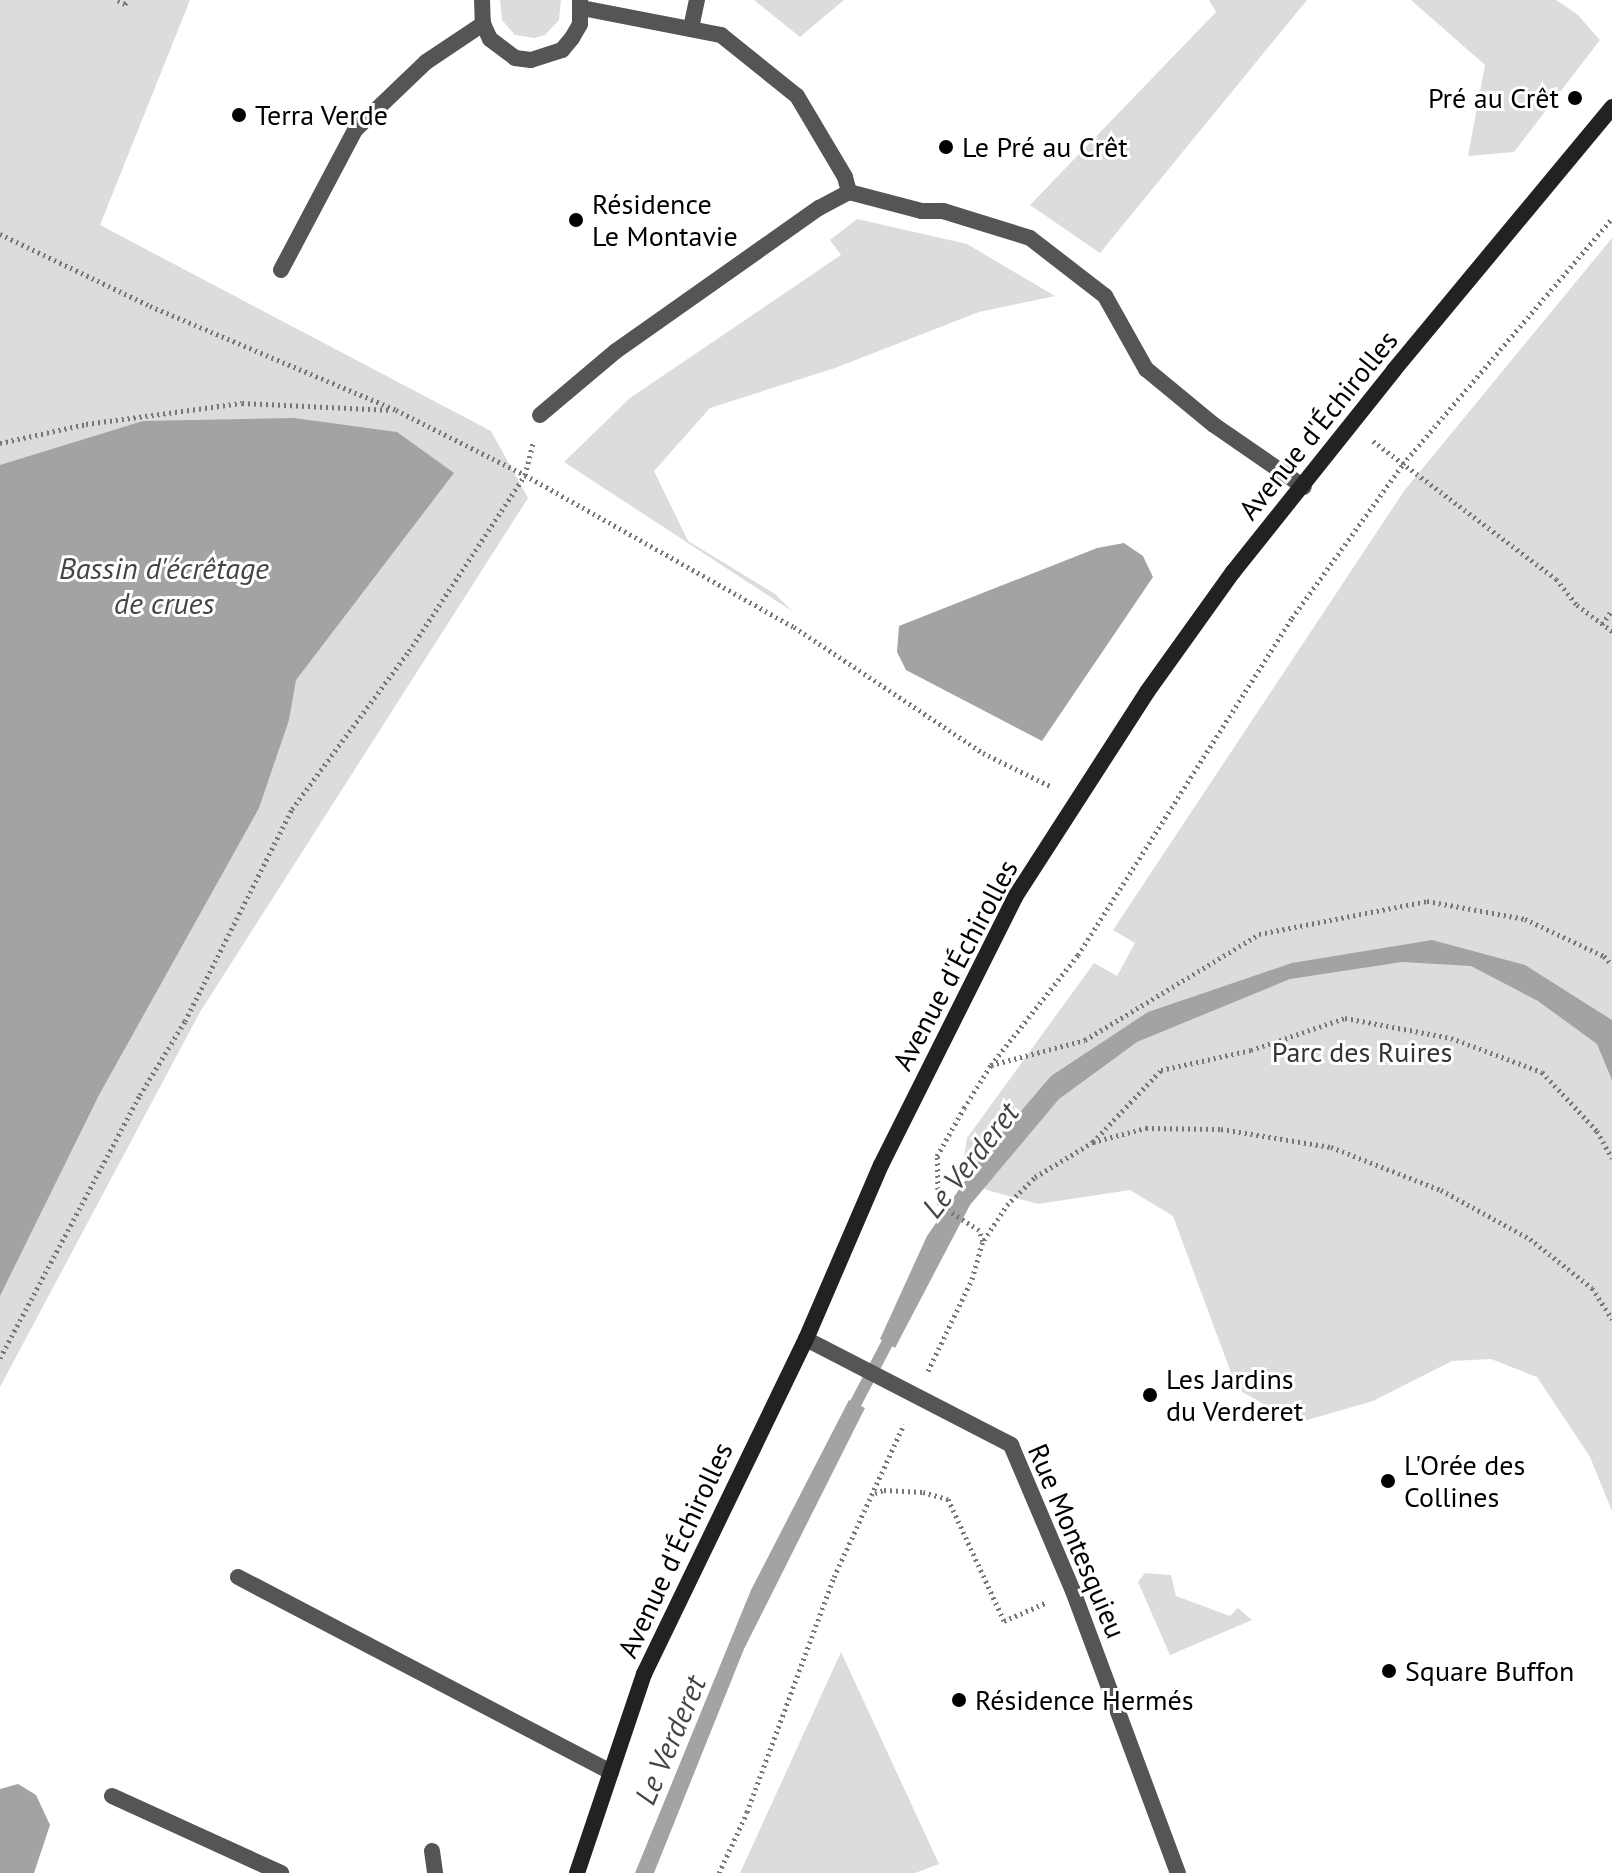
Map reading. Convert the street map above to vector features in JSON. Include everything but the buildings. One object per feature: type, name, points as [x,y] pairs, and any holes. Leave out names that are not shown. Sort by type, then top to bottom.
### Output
[{"type":"street","points":[[482,0],[483,24],[501,50],[531,60],[562,50],[580,24],[581,4],[721,35],[797,96],[845,177],[849,192]]},
{"type":"street","points":[[691,28],[697,0]]},
{"type":"street","points":[[281,270],[355,130],[426,62],[483,24]]},
{"type":"street","name":"Avenue d'Échirolles","points":[[577,1873],[644,1674],[806,1339],[881,1165],[1015,897],[1147,692],[1208,605],[1612,107]]},
{"type":"street","points":[[540,415],[616,351],[819,208],[849,192],[922,211],[943,211],[1030,238],[1105,296],[1146,369],[1214,425],[1304,487]]},
{"type":"street","name":"Rue Montesquieu","points":[[806,1339],[1011,1445],[1073,1591],[1178,1873]]},
{"type":"street","points":[[238,1577],[611,1772]]},
{"type":"street","points":[[112,1796],[281,1873]]},
{"type":"street","points":[[432,1851],[435,1873]]},
{"type":"path","points":[[118,0],[125,4],[128,0]]},
{"type":"path","points":[[983,1241],[979,1230],[940,1205],[937,1156],[991,1065],[1078,955],[1292,618],[1403,464],[1612,218]]},
{"type":"path","points":[[0,234],[150,306],[396,410],[525,475],[794,627],[983,753],[1079,800]]},
{"type":"path","points":[[0,443],[86,424],[242,403],[396,410]]},
{"type":"path","points":[[0,1358],[140,1095],[185,1021],[292,809],[409,651],[525,475],[540,415]]},
{"type":"path","points":[[1352,425],[1556,579],[1577,605],[1612,631]]},
{"type":"path","points":[[1602,624],[1612,610]]},
{"type":"path","points":[[991,1065],[1085,1040],[1259,934],[1427,901],[1525,919],[1604,956],[1612,965]]},
{"type":"path","points":[[719,1873],[747,1812],[834,1577],[972,1279],[983,1241],[1007,1205],[1035,1177],[1093,1142],[1161,1070],[1251,1050],[1345,1018],[1451,1038],[1542,1072],[1597,1131],[1612,1158]]},
{"type":"path","points":[[1093,1142],[1146,1128],[1221,1129],[1331,1147],[1441,1190],[1530,1239],[1592,1288],[1612,1319]]},
{"type":"path","points":[[874,1494],[884,1490],[923,1492],[948,1499],[1004,1621],[1073,1591]]},
{"type":"green space","points":[[0,0],[190,0],[100,225],[491,431],[528,498],[200,1012],[0,1387]]},
{"type":"green space","points":[[500,0],[561,0],[559,20],[545,35],[535,38],[515,35],[502,20]]},
{"type":"green space","points":[[754,0],[844,0],[800,37]]},
{"type":"green space","points":[[1209,0],[1307,0],[1100,253],[1030,205],[1216,12]]},
{"type":"green space","points":[[1411,0],[1556,0],[1577,14],[1600,40],[1514,152],[1468,156],[1485,65]]},
{"type":"green space","points":[[857,219],[967,244],[1055,296],[979,312],[835,368],[710,408],[654,471],[688,541],[775,594],[792,611],[564,462],[630,398],[841,255],[830,240]]},
{"type":"green space","name":"Parc des Ruires","points":[[1612,238],[1612,1511],[1590,1457],[1537,1377],[1491,1359],[1452,1361],[1373,1401],[1297,1423],[1237,1389],[1173,1216],[1130,1190],[1038,1204],[987,1190],[961,1175],[967,1138],[1094,963],[1117,976],[1135,943],[1113,930],[1404,491]]},
{"type":"green space","points":[[1145,1573],[1171,1575],[1176,1596],[1230,1616],[1238,1608],[1252,1620],[1170,1655],[1138,1582]]},
{"type":"green space","points":[[841,1652],[939,1864],[915,1873],[740,1873]]},
{"type":"water","name":"Bassin d'écrêtage de crues","points":[[294,418],[397,432],[454,473],[296,680],[289,720],[259,808],[99,1095],[0,1296],[0,465],[143,421]]},
{"type":"water","points":[[1124,543],[1143,556],[1153,577],[1042,741],[906,670],[897,652],[899,626],[1097,548]]},
{"type":"water","name":"Le Verderet","points":[[1432,940],[1525,965],[1612,1020],[1612,1080],[1597,1044],[1538,1001],[1471,966],[1402,962],[1290,979],[1137,1042],[1059,1099],[970,1205],[895,1348],[880,1339],[927,1236],[980,1159],[1051,1076],[1148,1012],[1292,963]]},
{"type":"water","points":[[849,1400],[865,1408],[744,1649],[654,1873],[635,1873],[751,1590]]},
{"type":"water","points":[[18,1784],[36,1795],[50,1825],[34,1873],[0,1873],[0,1789]]},
{"type":"waterway","name":"Le Verderet","points":[[848,1418],[893,1332]]},
{"type":"place","name":"Pré au Crêt","points":[[1575,98]]},
{"type":"place","name":"Terra Verde","points":[[239,115]]},
{"type":"place","name":"Le Pré au Crêt","points":[[946,147]]},
{"type":"place","name":"Résidence Le Montavie","points":[[576,220]]},
{"type":"place","name":"Les Jardins du Verderet","points":[[1150,1395]]},
{"type":"place","name":"L'Orée des Collines","points":[[1388,1481]]},
{"type":"place","name":"Square Buffon","points":[[1389,1671]]},
{"type":"place","name":"Résidence Hermés","points":[[959,1700]]}]
